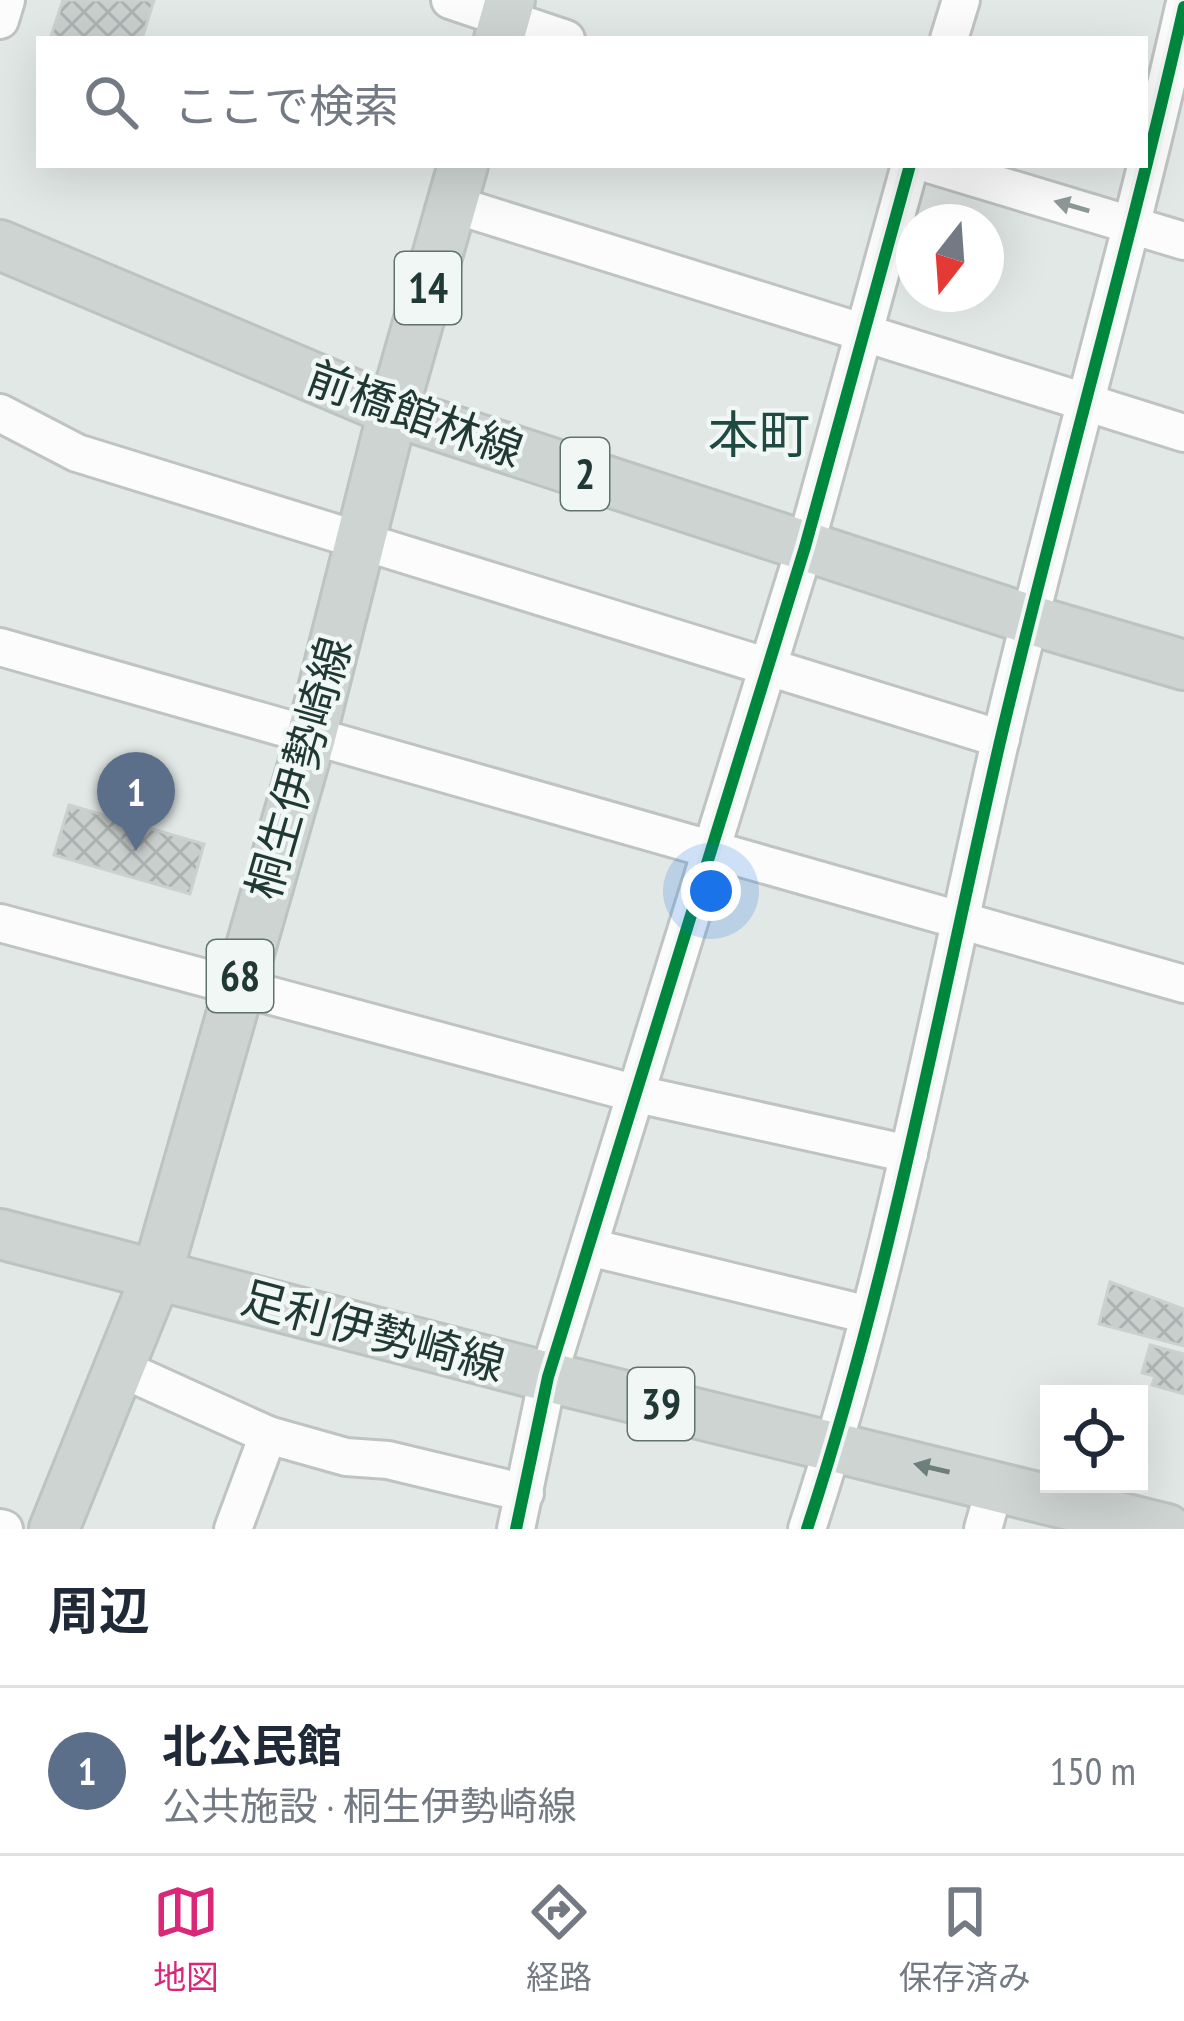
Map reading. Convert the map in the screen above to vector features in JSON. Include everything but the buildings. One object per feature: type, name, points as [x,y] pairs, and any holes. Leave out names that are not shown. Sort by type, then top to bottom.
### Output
[{"type":"main road","name":"14","points":[[393,411],[458,184]]},
{"type":"main road","name":"前橋館林線","points":[[0,245],[393,411],[1030,620],[1184,664]]},
{"type":"main road","name":"桐生伊勢崎線","points":[[53,1529],[157,1274],[311,737],[393,411]]},
{"type":"main road","name":"足利伊勢崎線","points":[[0,1234],[548,1377],[996,1483],[1167,1529]]},
{"type":"street","points":[[0,20],[6,0]]},
{"type":"street","points":[[450,0],[557,36]]},
{"type":"street","points":[[950,36],[961,0]]},
{"type":"street","points":[[1148,164],[1184,7]]},
{"type":"street","points":[[516,1529],[548,1377],[806,547],[909,168]]},
{"type":"street","points":[[942,168],[1184,241]]},
{"type":"street","points":[[807,1529],[869,1316],[1001,739],[1147,168]]},
{"type":"street","points":[[458,184],[862,332],[1184,433]]},
{"type":"street","points":[[0,413],[77,453],[1001,739]]},
{"type":"street","points":[[0,647],[1184,985]]},
{"type":"street","points":[[0,923],[236,991],[270,994],[638,1094],[909,1154]]},
{"type":"street","points":[[589,1247],[869,1316]]},
{"type":"street","points":[[120,1368],[268,1435],[346,1457],[388,1460],[525,1493]]},
{"type":"street","points":[[233,1529],[268,1435]]},
{"type":"street","points":[[983,1529],[996,1483]]},
{"type":"cycle path","points":[[1148,158],[1184,7]]},
{"type":"cycle path","points":[[516,1529],[548,1377],[805,547],[909,168]]},
{"type":"cycle path","points":[[807,1529],[889,1238],[999,746],[1146,168]]},
{"type":"place","name":"北公民館","points":[[136,851]]},
{"type":"district","name":"本町","points":[[759,435]]}]
